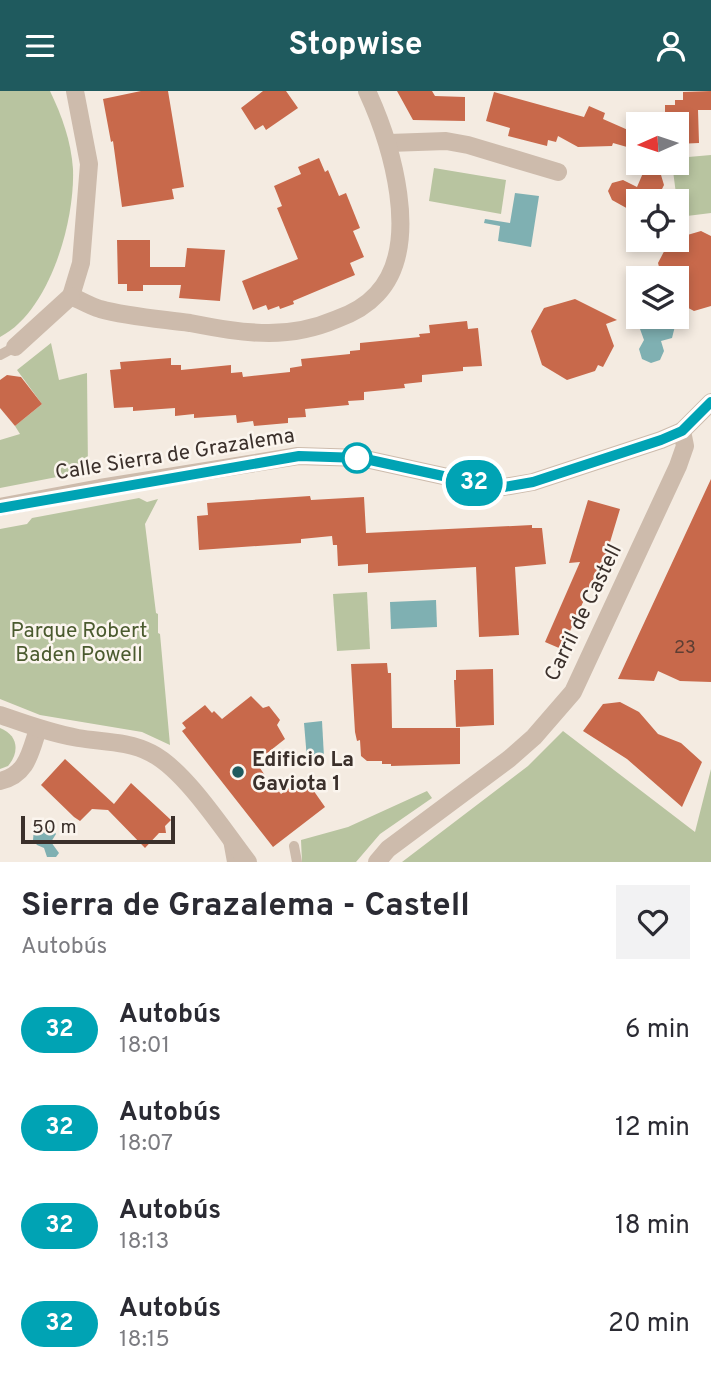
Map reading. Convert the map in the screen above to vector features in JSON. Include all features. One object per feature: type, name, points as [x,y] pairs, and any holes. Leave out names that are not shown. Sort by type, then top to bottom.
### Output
[{"type":"street","points":[[7,351],[71,296],[81,263],[89,164],[75,91]]},
{"type":"street","points":[[71,296],[100,309],[233,331],[271,333],[298,330],[325,324],[351,313],[377,294],[391,272],[398,246],[400,220],[399,194],[389,143],[367,91]]},
{"type":"street","points":[[389,143],[446,141],[558,172]]},
{"type":"street","points":[[682,431],[711,402]]},
{"type":"street","name":"Calle Sierra de Grazalema","points":[[0,507],[299,456],[361,458],[504,487],[533,482],[682,431]]},
{"type":"street","name":"Carril de Castell","points":[[377,862],[388,849],[509,759],[534,737],[573,692],[678,466],[685,446],[682,431]]},
{"type":"street","points":[[0,715],[38,729],[79,738],[117,742],[152,753],[174,771],[248,862]]},
{"type":"street","points":[[0,781],[10,779],[24,767],[38,729]]},
{"type":"lane","points":[[228,837],[232,862]]},
{"type":"lane","points":[[294,846],[297,862]]},
{"type":"green space","points":[[0,91],[50,91],[65,129],[73,169],[69,214],[56,263],[33,307],[18,324],[0,337]]},
{"type":"green space","points":[[711,155],[711,213],[689,216],[689,189],[675,189],[674,175],[690,175],[690,157]]},
{"type":"green space","points":[[434,168],[506,180],[501,214],[429,201]]},
{"type":"green space","points":[[51,343],[59,380],[87,373],[88,471],[0,488],[0,440],[20,434],[15,426],[42,404],[17,370]]},
{"type":"green space","name":"Parque Robert Baden Powell","points":[[139,498],[147,502],[158,499],[145,524],[158,614],[170,745],[142,732],[40,715],[0,699],[0,529],[27,524],[32,518]]},
{"type":"green space","points":[[367,592],[370,649],[337,651],[333,594]]},
{"type":"green space","points":[[0,728],[14,739],[15,750],[12,761],[0,769]]},
{"type":"green space","points":[[563,731],[695,832],[711,769],[711,862],[402,862],[528,766]]},
{"type":"green space","points":[[427,791],[432,798],[380,834],[356,862],[302,862],[301,840],[348,827]]},
{"type":"water","points":[[515,193],[539,196],[531,247],[498,241],[500,226],[484,223],[485,219],[510,223]]},
{"type":"water","points":[[640,329],[674,329],[672,338],[661,341],[664,351],[660,360],[651,363],[642,359],[639,349],[644,340]]},
{"type":"water","points":[[436,600],[437,627],[391,629],[390,602]]},
{"type":"water","points":[[322,721],[324,757],[307,759],[304,723]]},
{"type":"water","points":[[40,824],[51,827],[56,834],[51,842],[59,853],[56,857],[47,857],[44,848],[33,840],[34,829]]},
{"type":"building","points":[[141,91],[168,91],[184,187],[172,189],[174,199],[122,207],[113,141],[111,142],[103,99]]},
{"type":"building","points":[[263,91],[286,91],[298,108],[266,130],[263,125],[255,130],[241,108]]},
{"type":"building","points":[[397,91],[432,91],[435,96],[465,97],[465,121],[413,120]]},
{"type":"building","points":[[711,91],[711,110],[698,110],[699,143],[690,143],[690,112],[665,112],[665,105],[675,105],[675,100],[683,100],[683,92]]},
{"type":"building","points":[[494,92],[584,117],[589,106],[605,113],[603,119],[626,129],[626,147],[613,143],[612,146],[578,147],[558,136],[556,142],[548,140],[547,146],[508,136],[510,128],[486,121]]},
{"type":"building","points":[[319,158],[325,172],[328,170],[339,196],[346,193],[360,228],[353,231],[364,257],[350,263],[355,275],[280,309],[279,306],[268,310],[266,305],[253,310],[242,281],[298,259],[277,208],[282,206],[274,186],[301,174],[298,167]]},
{"type":"building","points":[[642,175],[661,175],[664,185],[662,189],[626,189],[626,208],[612,200],[608,191],[612,183],[623,180],[637,187]]},
{"type":"building","points":[[701,231],[711,236],[711,306],[694,311],[689,308],[689,266],[659,266],[658,263],[664,252],[689,252],[689,234]]},
{"type":"building","points":[[117,240],[150,240],[150,267],[185,267],[187,248],[225,250],[220,301],[179,298],[181,285],[143,285],[143,291],[127,291],[127,284],[118,284]]},
{"type":"building","points":[[575,299],[617,320],[606,324],[614,346],[603,367],[598,365],[595,371],[567,380],[542,365],[531,331],[544,308]]},
{"type":"building","points":[[467,321],[468,329],[478,328],[482,366],[463,367],[463,371],[422,375],[422,382],[404,384],[405,388],[364,392],[364,400],[348,401],[349,405],[305,409],[306,417],[288,418],[288,423],[254,426],[253,421],[237,423],[236,415],[194,418],[194,414],[175,416],[175,408],[133,411],[133,407],[114,408],[110,370],[121,369],[120,362],[171,358],[171,365],[181,365],[181,370],[231,365],[231,373],[242,372],[243,377],[290,372],[290,368],[302,366],[301,359],[350,354],[350,351],[360,350],[360,343],[420,337],[419,334],[430,333],[429,325]]},
{"type":"building","points":[[7,375],[21,377],[42,404],[15,426],[0,408],[0,380]]},
{"type":"building","points":[[711,479],[711,682],[680,681],[658,671],[654,681],[618,679]]},
{"type":"building","points":[[310,496],[311,500],[364,497],[366,533],[532,525],[532,528],[542,528],[546,564],[515,567],[519,635],[479,637],[476,567],[368,573],[368,564],[338,566],[337,545],[333,545],[332,536],[301,539],[301,543],[199,550],[197,516],[208,515],[207,503]]},
{"type":"building","points":[[588,500],[620,509],[601,572],[597,571],[566,640],[563,639],[559,648],[545,642],[580,562],[569,563]]},
{"type":"building","points":[[387,663],[388,673],[391,673],[392,728],[460,728],[460,764],[391,766],[382,764],[382,761],[367,761],[361,756],[360,740],[357,741],[355,732],[351,664]]},
{"type":"building","points":[[493,669],[494,725],[456,727],[456,670]]},
{"type":"building","name":"Edificio La Gaviota 1","points":[[251,696],[263,708],[269,706],[280,720],[277,725],[285,739],[256,762],[264,774],[281,794],[304,777],[325,807],[273,847],[182,731],[186,728],[182,723],[205,705],[222,719]]},
{"type":"building","points":[[620,702],[639,712],[658,734],[681,743],[702,762],[682,807],[627,759],[583,731],[603,704]]},
{"type":"building","points":[[65,759],[114,804],[131,783],[171,820],[165,826],[166,833],[159,833],[145,848],[108,810],[92,809],[80,821],[74,817],[41,785]]},
{"type":"bus line","name":"32","points":[[0,508],[100,488],[299,456],[361,458],[504,487],[533,482],[661,440],[682,431],[711,402]]},
{"type":"place","name":"Edificio La Gaviota 1","points":[[238,772]]}]
